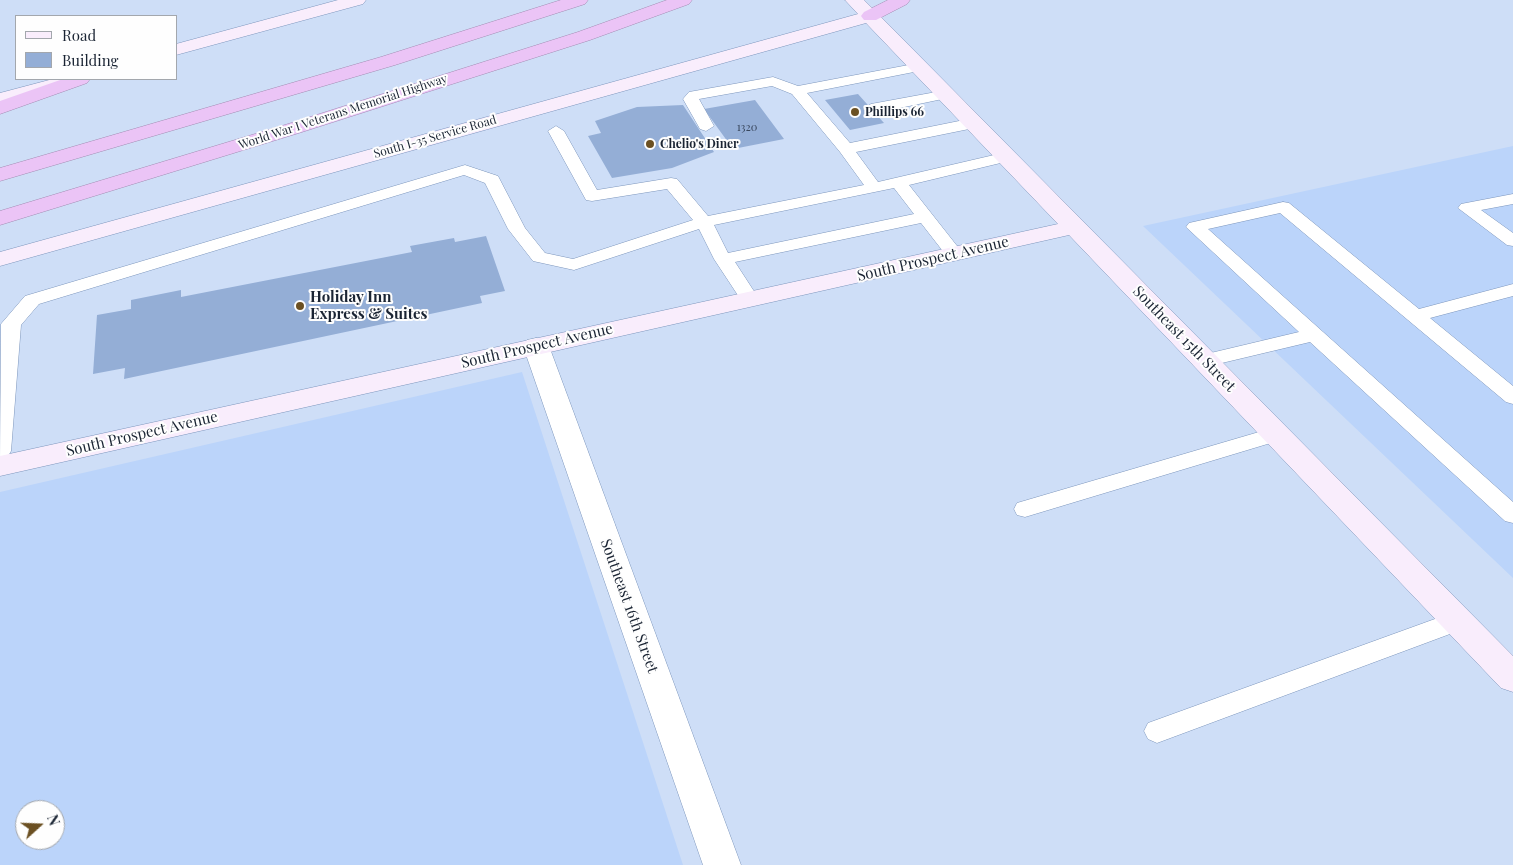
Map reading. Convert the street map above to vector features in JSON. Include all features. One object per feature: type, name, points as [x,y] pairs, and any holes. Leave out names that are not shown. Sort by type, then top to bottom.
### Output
[{"type":"highway","points":[[0,175],[378,64],[579,0]]},
{"type":"highway","name":"World War I Veterans Memorial Highway","points":[[0,218],[566,42],[683,0]]},
{"type":"highway","points":[[870,16],[900,0]]},
{"type":"highway","points":[[0,108],[77,80]]},
{"type":"main road","points":[[178,49],[357,0]]},
{"type":"main road","name":"Southeast 15th Street","points":[[854,0],[1513,678]]},
{"type":"main road","name":"South I-35 Service Road","points":[[0,258],[870,16]]},
{"type":"main road","points":[[0,99],[70,80]]},
{"type":"main road","name":"South Prospect Avenue","points":[[0,466],[1074,227]]},
{"type":"street","name":"Southeast 16th Street","points":[[536,346],[722,865]]},
{"type":"lane","points":[[797,91],[919,67]]},
{"type":"lane","points":[[706,126],[691,99],[694,95],[773,81],[797,91],[846,149],[874,188]]},
{"type":"lane","points":[[872,109],[946,94]]},
{"type":"lane","points":[[820,119],[838,116]]},
{"type":"lane","points":[[846,149],[974,123]]},
{"type":"lane","points":[[556,131],[592,196],[671,183],[704,222],[723,259],[750,299]]},
{"type":"lane","points":[[0,451],[11,324],[32,300],[465,170],[492,180],[517,229],[539,257],[574,265],[704,222],[874,188],[1006,157]]},
{"type":"lane","points":[[898,182],[955,254]]},
{"type":"lane","points":[[1513,199],[1467,208],[1513,241]]},
{"type":"lane","points":[[1513,397],[1283,207],[1195,227],[1312,335],[1513,514]]},
{"type":"lane","points":[[723,259],[925,217]]},
{"type":"lane","points":[[1416,316],[1513,290]]},
{"type":"lane","points":[[1205,361],[1312,335]]},
{"type":"lane","points":[[1025,510],[1276,434]]},
{"type":"lane","points":[[1157,731],[1457,621]]},
{"type":"shaded area","points":[[1513,146],[1513,578],[1143,226]]},
{"type":"shaded area","points":[[522,372],[683,865],[0,865],[0,492]]},
{"type":"building","name":"Phillips 66","points":[[858,94],[884,123],[850,130],[825,100]]},
{"type":"building","points":[[755,100],[784,139],[733,149],[704,109]]},
{"type":"building","name":"Chelio's Diner","points":[[683,105],[714,152],[672,168],[612,178],[588,136],[601,133],[595,121],[637,107]]},
{"type":"building","name":"Holiday Inn Express & Suites","points":[[486,236],[505,291],[480,296],[482,303],[124,379],[125,368],[93,374],[97,315],[131,309],[131,300],[181,290],[181,297],[412,252],[410,246],[454,238],[455,242]]},
{"type":"place","name":"Phillips 66","points":[[855,112]]},
{"type":"place","name":"Chelio's Diner","points":[[650,144]]},
{"type":"place","name":"Holiday Inn Express & Suites","points":[[300,306]]}]
